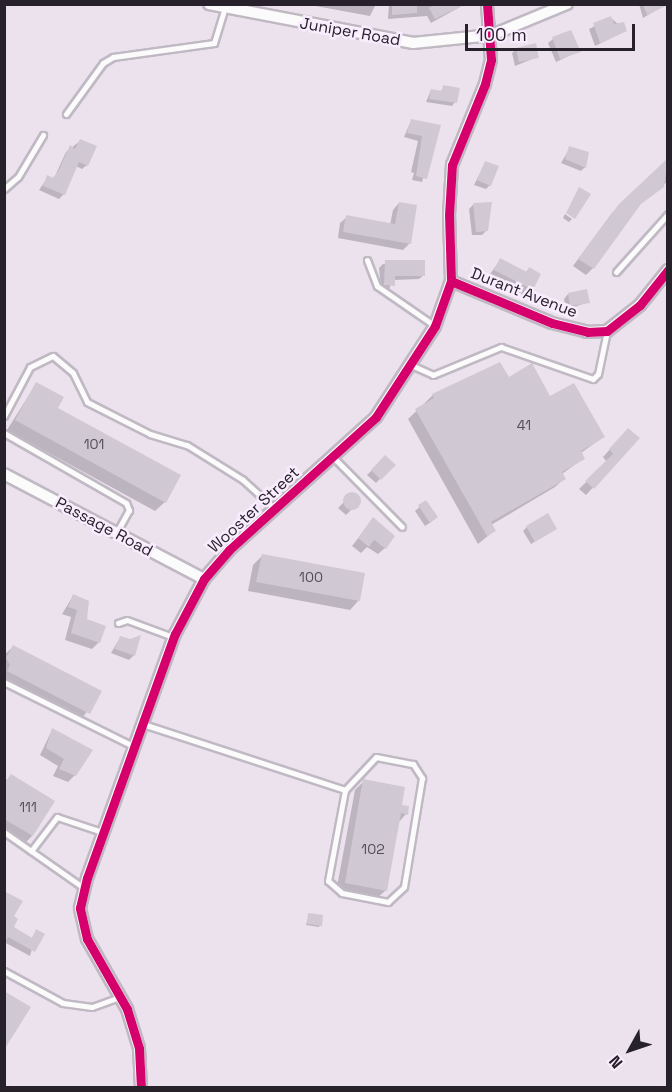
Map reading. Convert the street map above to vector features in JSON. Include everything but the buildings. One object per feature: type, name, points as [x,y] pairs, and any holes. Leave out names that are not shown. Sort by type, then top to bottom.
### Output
[{"type":"street","name":"Juniper Road","points":[[210,4],[413,43],[492,35],[567,4]]},
{"type":"street","name":"Wooster Street","points":[[141,1088],[139,1048],[120,997],[87,939],[80,908],[84,888],[102,832],[173,638],[204,579],[229,550],[376,417],[435,326],[451,281],[448,215],[452,165],[485,84],[492,35],[487,4]]},
{"type":"street","points":[[607,332],[640,304],[668,270]]},
{"type":"street","name":"Durant Avenue","points":[[451,281],[552,323],[587,332],[607,332]]},
{"type":"street","name":"Passage Road","points":[[4,474],[204,579]]},
{"type":"lane","points":[[66,114],[103,63],[113,57],[214,43],[225,8]]},
{"type":"lane","points":[[4,189],[18,177],[43,135]]},
{"type":"lane","points":[[616,272],[668,214]]},
{"type":"lane","points":[[367,260],[370,276],[377,286],[435,326]]},
{"type":"lane","points":[[411,365],[433,375],[501,347],[593,379],[598,374],[607,332]]},
{"type":"lane","points":[[4,416],[30,367],[53,356],[73,373],[87,402],[150,434],[187,445],[243,480],[276,509]]},
{"type":"lane","points":[[4,433],[126,503],[129,510],[116,533]]},
{"type":"lane","points":[[333,457],[402,527]]},
{"type":"lane","points":[[118,623],[127,620],[143,624],[173,638]]},
{"type":"lane","points":[[4,682],[135,747]]},
{"type":"lane","points":[[143,724],[345,790]]},
{"type":"lane","points":[[376,757],[413,764],[422,778],[404,887],[388,902],[342,893],[328,881],[345,790],[357,773],[376,757]]},
{"type":"lane","points":[[31,851],[57,817],[102,832]]},
{"type":"lane","points":[[4,832],[84,888]]},
{"type":"lane","points":[[4,971],[63,1003],[92,1007],[120,997]]},
{"type":"cycle path","points":[[141,1088],[139,1048],[127,1009],[87,939],[80,908],[87,878],[175,634],[204,579],[229,550],[376,417],[435,326],[451,281],[449,215],[452,165],[485,84],[491,60],[487,4]]},
{"type":"cycle path","points":[[451,281],[552,323],[587,332],[607,331],[640,305],[668,270]]}]
